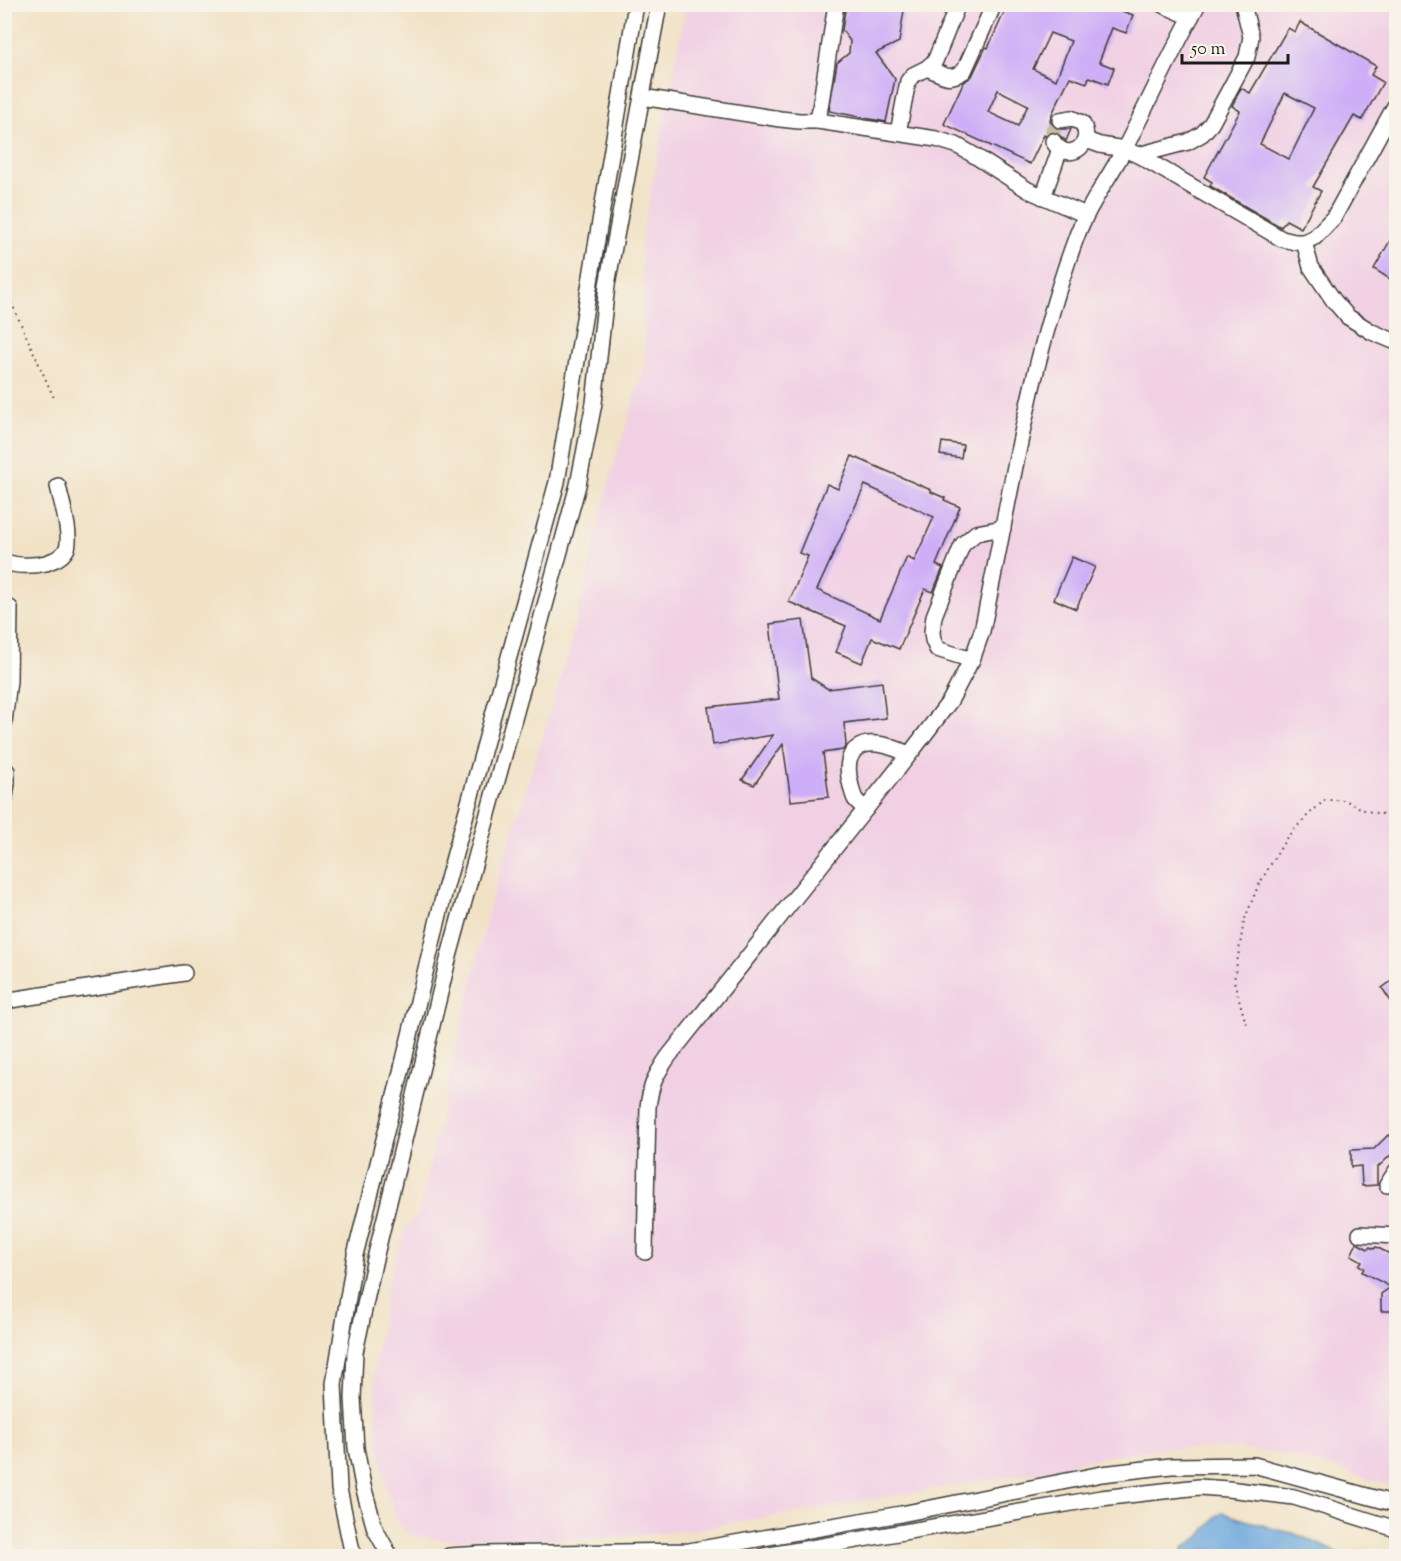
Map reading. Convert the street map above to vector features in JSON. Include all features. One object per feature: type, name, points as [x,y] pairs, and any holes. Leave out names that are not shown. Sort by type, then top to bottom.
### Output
[{"type":"street","points":[[353,1557],[339,1489],[334,1384],[355,1255],[445,890],[557,482],[636,4]]},
{"type":"street","points":[[390,1557],[375,1529],[363,1486],[356,1448],[353,1398],[355,1352],[374,1263],[448,960],[578,484],[594,403],[607,285],[659,4]]},
{"type":"street","points":[[818,121],[836,4]]},
{"type":"street","points":[[898,133],[908,81],[913,75],[935,61],[958,4]]},
{"type":"street","points":[[927,68],[945,77],[958,75],[964,71],[991,11],[985,4]]},
{"type":"street","points":[[645,1252],[648,1107],[654,1078],[668,1057],[950,701],[972,660],[982,631],[1019,444],[1048,326],[1076,237],[1086,215],[1131,152],[1194,11],[1161,4]]},
{"type":"street","points":[[1131,152],[1188,142],[1202,134],[1211,124],[1247,57],[1251,37],[1243,4]]},
{"type":"street","points":[[642,97],[780,119],[818,121],[936,139],[956,145],[1028,190],[1086,215]]},
{"type":"street","points":[[1086,140],[1131,152],[1282,239],[1304,242],[1315,237],[1334,217],[1396,104]]},
{"type":"street","points":[[1043,197],[1057,145],[1070,152],[1075,151],[1086,140],[1082,123],[1071,118],[1060,120]]},
{"type":"street","points":[[1304,242],[1311,267],[1348,317],[1372,332],[1396,342]]},
{"type":"street","points":[[4,562],[21,565],[41,564],[57,560],[66,550],[68,539],[58,486]]},
{"type":"street","points":[[972,660],[937,649],[932,632],[933,616],[963,544],[976,533],[1003,528]]},
{"type":"street","points":[[4,722],[9,681],[10,608]]},
{"type":"street","points":[[866,809],[856,800],[847,772],[849,759],[853,752],[864,745],[881,744],[909,754]]},
{"type":"street","points":[[4,768],[7,771],[4,803]]},
{"type":"street","points":[[4,1001],[184,973]]},
{"type":"street","points":[[1387,1185],[1396,1171]]},
{"type":"street","points":[[1360,1234],[1396,1236]]},
{"type":"street","points":[[449,1557],[483,1554],[689,1551],[901,1514],[1102,1474],[1171,1466],[1254,1465],[1396,1504]]},
{"type":"street","points":[[764,1557],[1101,1498],[1199,1487],[1294,1497],[1396,1529]]},
{"type":"path","points":[[4,286],[54,398]]},
{"type":"path","points":[[1246,1024],[1234,981],[1244,921],[1258,886],[1287,837],[1325,800],[1345,800],[1366,811],[1396,815]]},
{"type":"shaded area","points":[[686,5],[1396,5],[1396,1488],[1318,1463],[1277,1453],[1236,1449],[1167,1448],[1097,1458],[1074,1463],[1061,1469],[693,1530],[588,1539],[437,1540],[409,1534],[398,1522],[387,1490],[377,1429],[374,1367],[388,1281],[407,1227],[418,1214],[489,908],[567,658],[612,470],[645,366],[641,244]]},
{"type":"water","points":[[1223,1513],[1293,1533],[1328,1548],[1340,1556],[1182,1556],[1183,1548],[1200,1537],[1216,1516]]},
{"type":"building","points":[[846,4],[905,4],[899,42],[876,53],[895,79],[886,122],[829,111],[837,63],[849,53],[850,41],[842,30]]},
{"type":"building","points":[[1008,4],[1114,4],[1113,8],[1133,15],[1126,33],[1112,28],[1099,62],[1114,68],[1108,84],[1089,77],[1087,83],[1070,77],[1050,121],[1056,129],[1071,129],[1066,141],[1056,132],[1044,135],[1030,164],[944,124],[963,83],[972,76],[986,47],[988,48]],"holes":[[[1050,33],[1071,41],[1056,80],[1033,69]],[[998,90],[1028,105],[1018,126],[988,112]]]},
{"type":"building","points":[[1300,22],[1376,66],[1371,75],[1383,82],[1362,120],[1354,116],[1313,187],[1321,191],[1301,228],[1286,220],[1281,227],[1210,186],[1212,182],[1204,177],[1240,111],[1232,106],[1241,88],[1250,93],[1288,28],[1295,32]],"holes":[[[1285,93],[1314,108],[1289,159],[1260,144]]]},
{"type":"building","points":[[1396,230],[1396,283],[1374,269]]},
{"type":"building","points":[[942,442],[963,445],[961,458],[940,455]]},
{"type":"building","points":[[852,456],[931,490],[945,498],[944,500],[960,507],[936,565],[943,568],[933,592],[925,589],[899,649],[872,638],[862,663],[836,652],[846,626],[789,602],[808,556],[799,553],[827,484],[838,489]],"holes":[[[865,485],[934,517],[914,561],[907,557],[880,619],[817,590]]]},
{"type":"building","points":[[1072,557],[1095,567],[1076,609],[1054,599]]},
{"type":"building","points":[[803,620],[811,678],[828,689],[882,682],[886,718],[844,723],[846,745],[843,750],[823,753],[829,797],[791,801],[783,744],[754,785],[742,780],[773,735],[713,745],[708,707],[779,699],[770,624]]},
{"type":"building","points":[[1396,978],[1396,1009],[1382,988]]},
{"type":"building","points":[[1388,1135],[1396,1143],[1396,1150],[1377,1168],[1377,1185],[1362,1186],[1361,1166],[1351,1167],[1351,1150],[1374,1149]]},
{"type":"building","points":[[1357,1243],[1368,1249],[1376,1247],[1396,1257],[1396,1311],[1381,1311],[1381,1294],[1391,1287],[1362,1272],[1364,1268],[1359,1265],[1362,1261],[1351,1255]]},
{"type":"tunnel","points":[[1053,141],[1053,130],[1060,120]]}]
